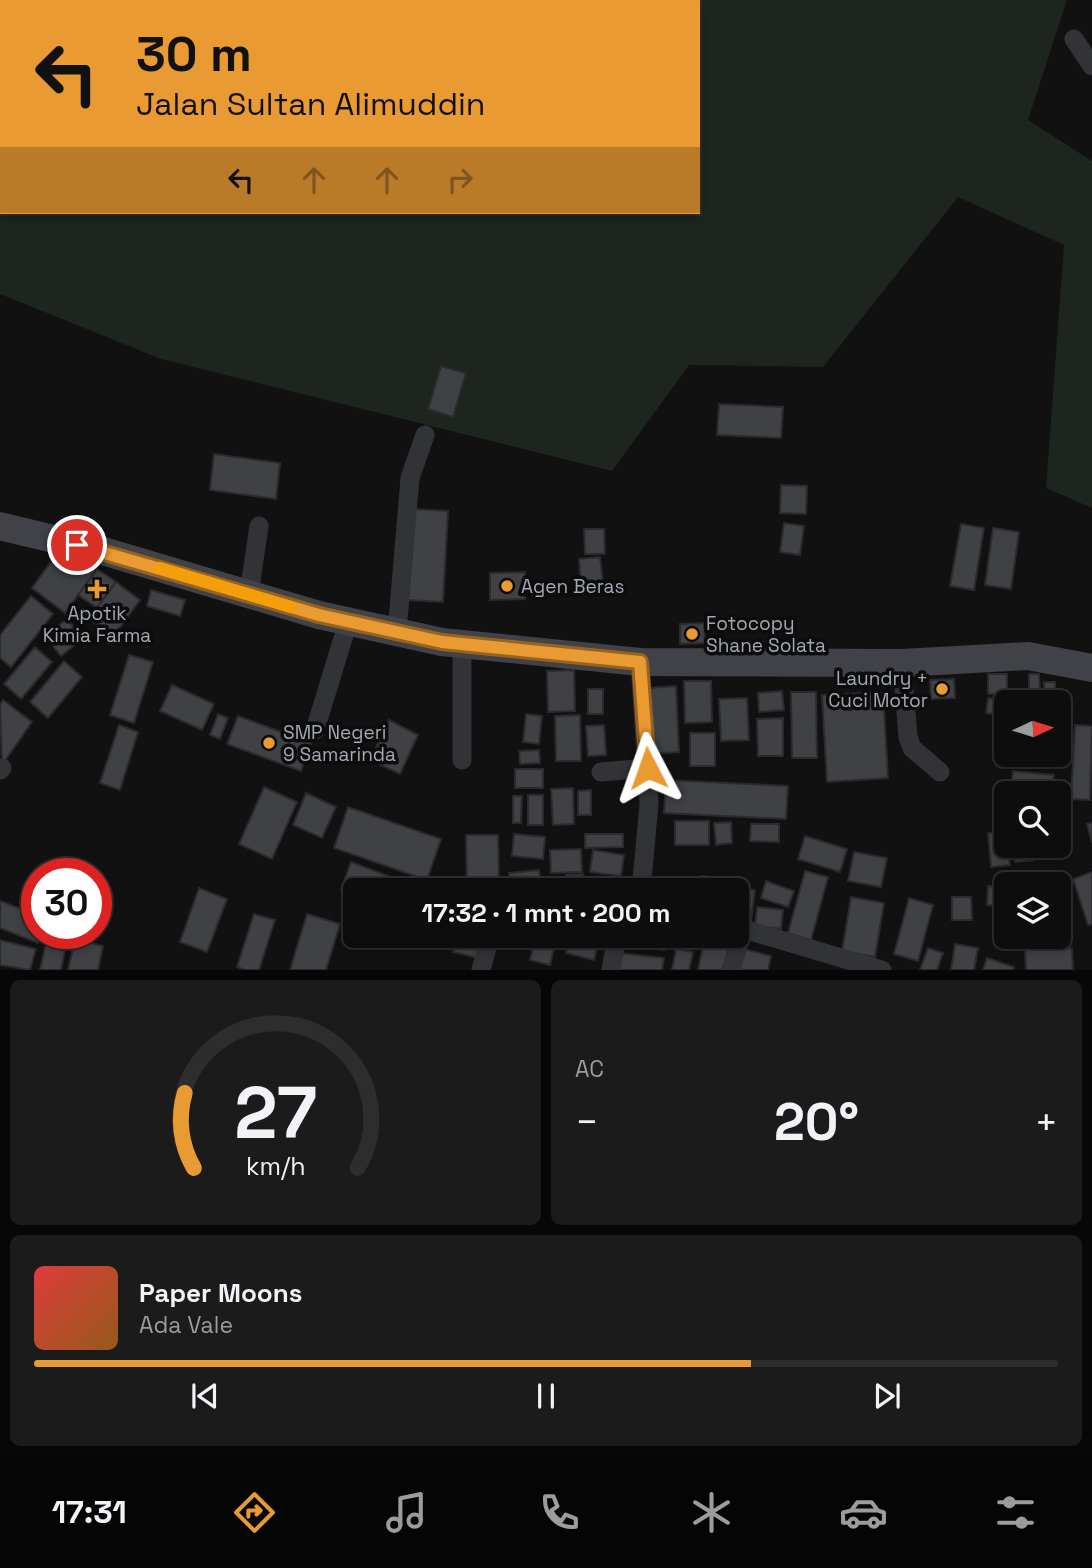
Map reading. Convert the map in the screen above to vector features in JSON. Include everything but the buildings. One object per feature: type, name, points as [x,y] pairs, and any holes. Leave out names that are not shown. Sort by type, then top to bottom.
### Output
[{"type":"main road","points":[[0,526],[103,551],[348,622],[462,645],[640,662],[902,663],[1028,656],[1092,668]]},
{"type":"street","points":[[1074,39],[1092,66]]},
{"type":"street","points":[[397,632],[410,478],[425,435]]},
{"type":"street","points":[[249,594],[259,526]]},
{"type":"street","points":[[315,730],[348,622]]},
{"type":"street","points":[[461,760],[462,645]]},
{"type":"street","points":[[640,662],[649,804],[641,878]]},
{"type":"street","points":[[902,663],[908,737],[912,748],[940,772]]},
{"type":"street","points":[[601,772],[648,768]]},
{"type":"street","points":[[749,931],[882,970]]},
{"type":"street","points":[[481,970],[487,948]]},
{"type":"street","points":[[611,970],[615,948]]},
{"type":"street","points":[[731,970],[736,948]]},
{"type":"shaded area","points":[[700,0],[1067,0],[1028,120],[1092,161],[1092,508],[1046,488],[1064,245],[958,197],[823,367],[689,365],[612,471],[161,359],[0,294],[0,214],[700,214]]},
{"type":"slow traffic","points":[[160,568],[291,607]]},
{"type":"place","name":"Agen Beras","points":[[507,586]]},
{"type":"place","name":"Apotik Kimia Farma","points":[[97,589]]},
{"type":"place","name":"Fotocopy Shane Solata","points":[[692,634]]},
{"type":"place","name":"Laundry + Cuci Motor","points":[[942,689]]},
{"type":"place","name":"SMP Negeri 9 Samarinda","points":[[269,743]]},
{"type":"route","points":[[77,545],[319,615],[442,642],[640,662],[648,768]]}]
